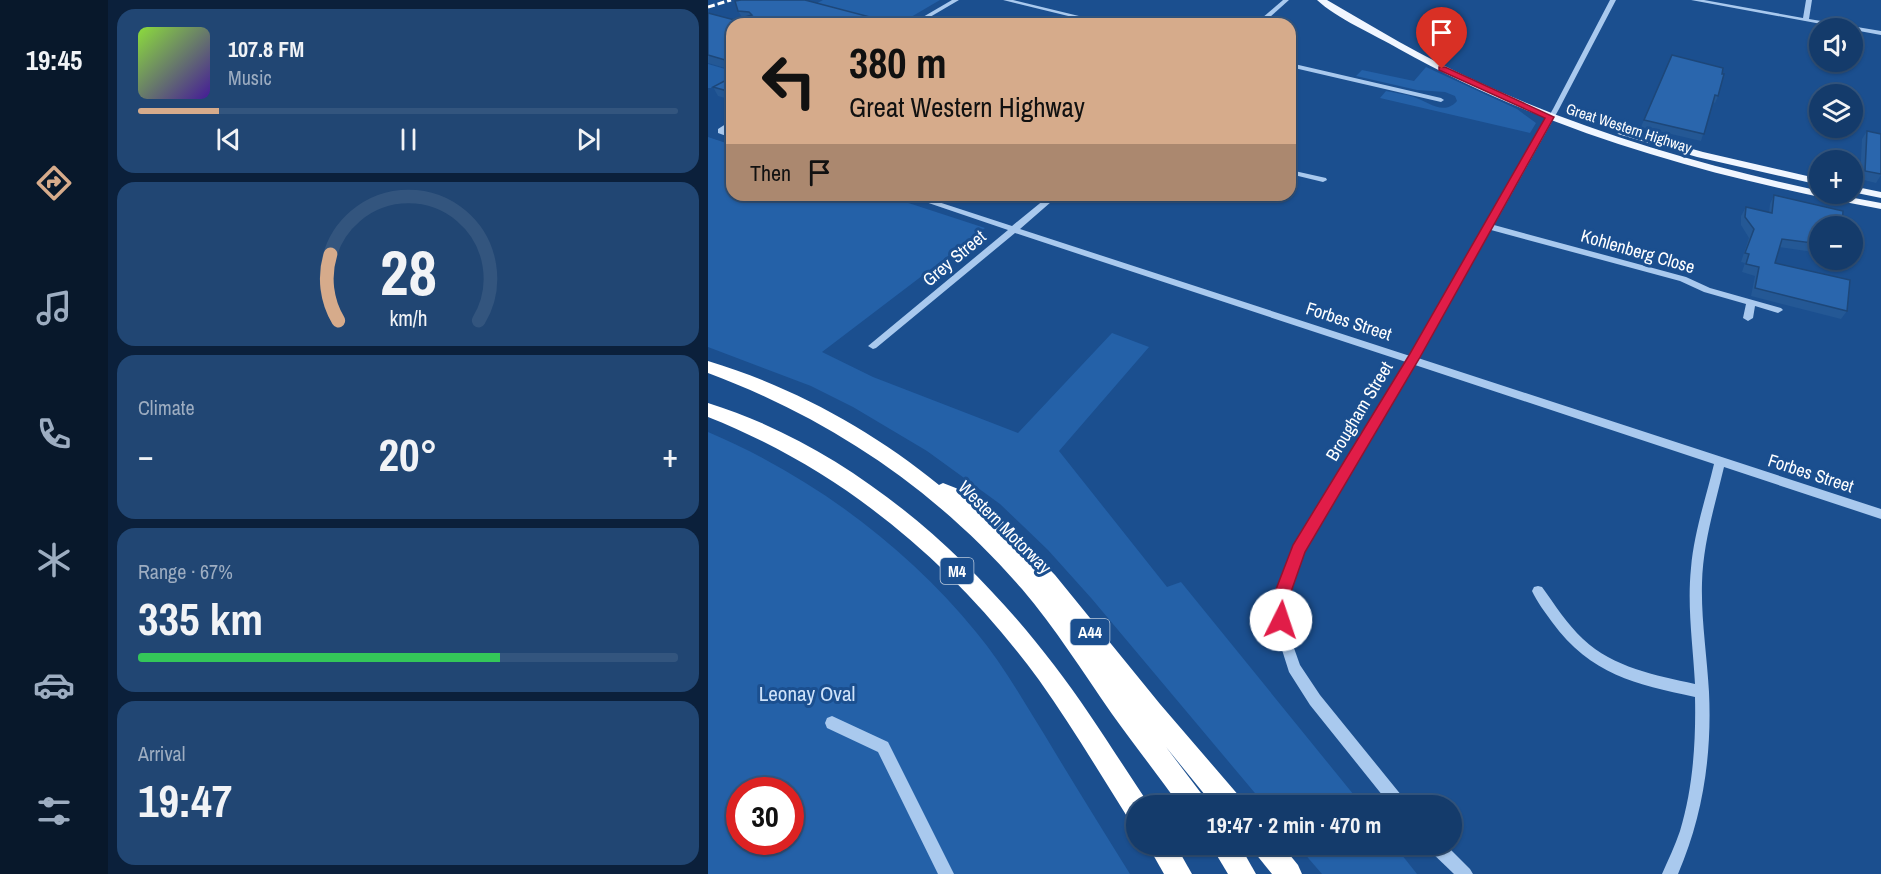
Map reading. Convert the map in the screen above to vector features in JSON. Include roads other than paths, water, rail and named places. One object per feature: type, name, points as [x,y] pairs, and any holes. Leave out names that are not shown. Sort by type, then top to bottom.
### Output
[{"type":"highway","name":"Western Motorway","points":[[708,367],[758,386],[817,413],[856,435],[927,484],[986,537],[1029,582],[1188,795]]},
{"type":"highway","name":"M4","points":[[708,410],[749,426],[815,460],[873,499],[937,551],[1006,622],[1033,655],[1064,697],[1128,795]]},
{"type":"highway","name":"A44","points":[[927,484],[964,500],[991,522],[1030,561],[1222,795]]},
{"type":"highway","points":[[1167,855],[1179,874]]},
{"type":"highway","points":[[1230,855],[1243,874]]},
{"type":"highway","points":[[1273,855],[1289,874]]},
{"type":"main road","name":"Great Western Highway","points":[[1321,0],[1457,76],[1675,160],[1809,193]]},
{"type":"main road","name":"Great Western Highway","points":[[1333,0],[1444,61],[1553,113],[1689,152],[1809,179]]},
{"type":"main road","points":[[1863,191],[1879,193]]},
{"type":"main road","name":"Great Western Highway","points":[[1863,203],[1881,206]]},
{"type":"main road","points":[[1849,204],[1881,215]]},
{"type":"street","points":[[924,18],[956,0]]},
{"type":"street","points":[[1006,0],[1083,18]]},
{"type":"street","points":[[1036,7],[1048,0]]},
{"type":"street","points":[[1265,18],[1286,0]]},
{"type":"street","name":"Brougham Street","points":[[1392,795],[1305,686],[1287,650],[1281,606],[1287,576],[1299,550],[1413,359],[1553,113],[1613,0]]},
{"type":"street","points":[[1694,0],[1881,33]]},
{"type":"street","points":[[1806,20],[1809,0]]},
{"type":"street","points":[[1296,66],[1441,100]]},
{"type":"street","points":[[1296,173],[1323,180]]},
{"type":"street","name":"Forbes Street","points":[[927,201],[1881,514]]},
{"type":"street","name":"Grey Street","points":[[873,346],[1048,201]]},
{"type":"street","name":"Kohlenberg Close","points":[[1487,226],[1683,279],[1707,290],[1778,310]]},
{"type":"street","points":[[1748,318],[1751,302]]},
{"type":"street","points":[[1670,874],[1685,838],[1695,798],[1702,752],[1702,692],[1696,574],[1720,461]]},
{"type":"street","points":[[1538,591],[1574,639],[1601,661],[1626,674],[1702,692]]},
{"type":"street","points":[[832,723],[883,747],[946,874]]},
{"type":"street","points":[[1445,855],[1465,874]]},
{"type":"railway","points":[[708,7],[731,0]]},
{"type":"park label","name":"Leonay Oval","points":[[807,693]]}]
